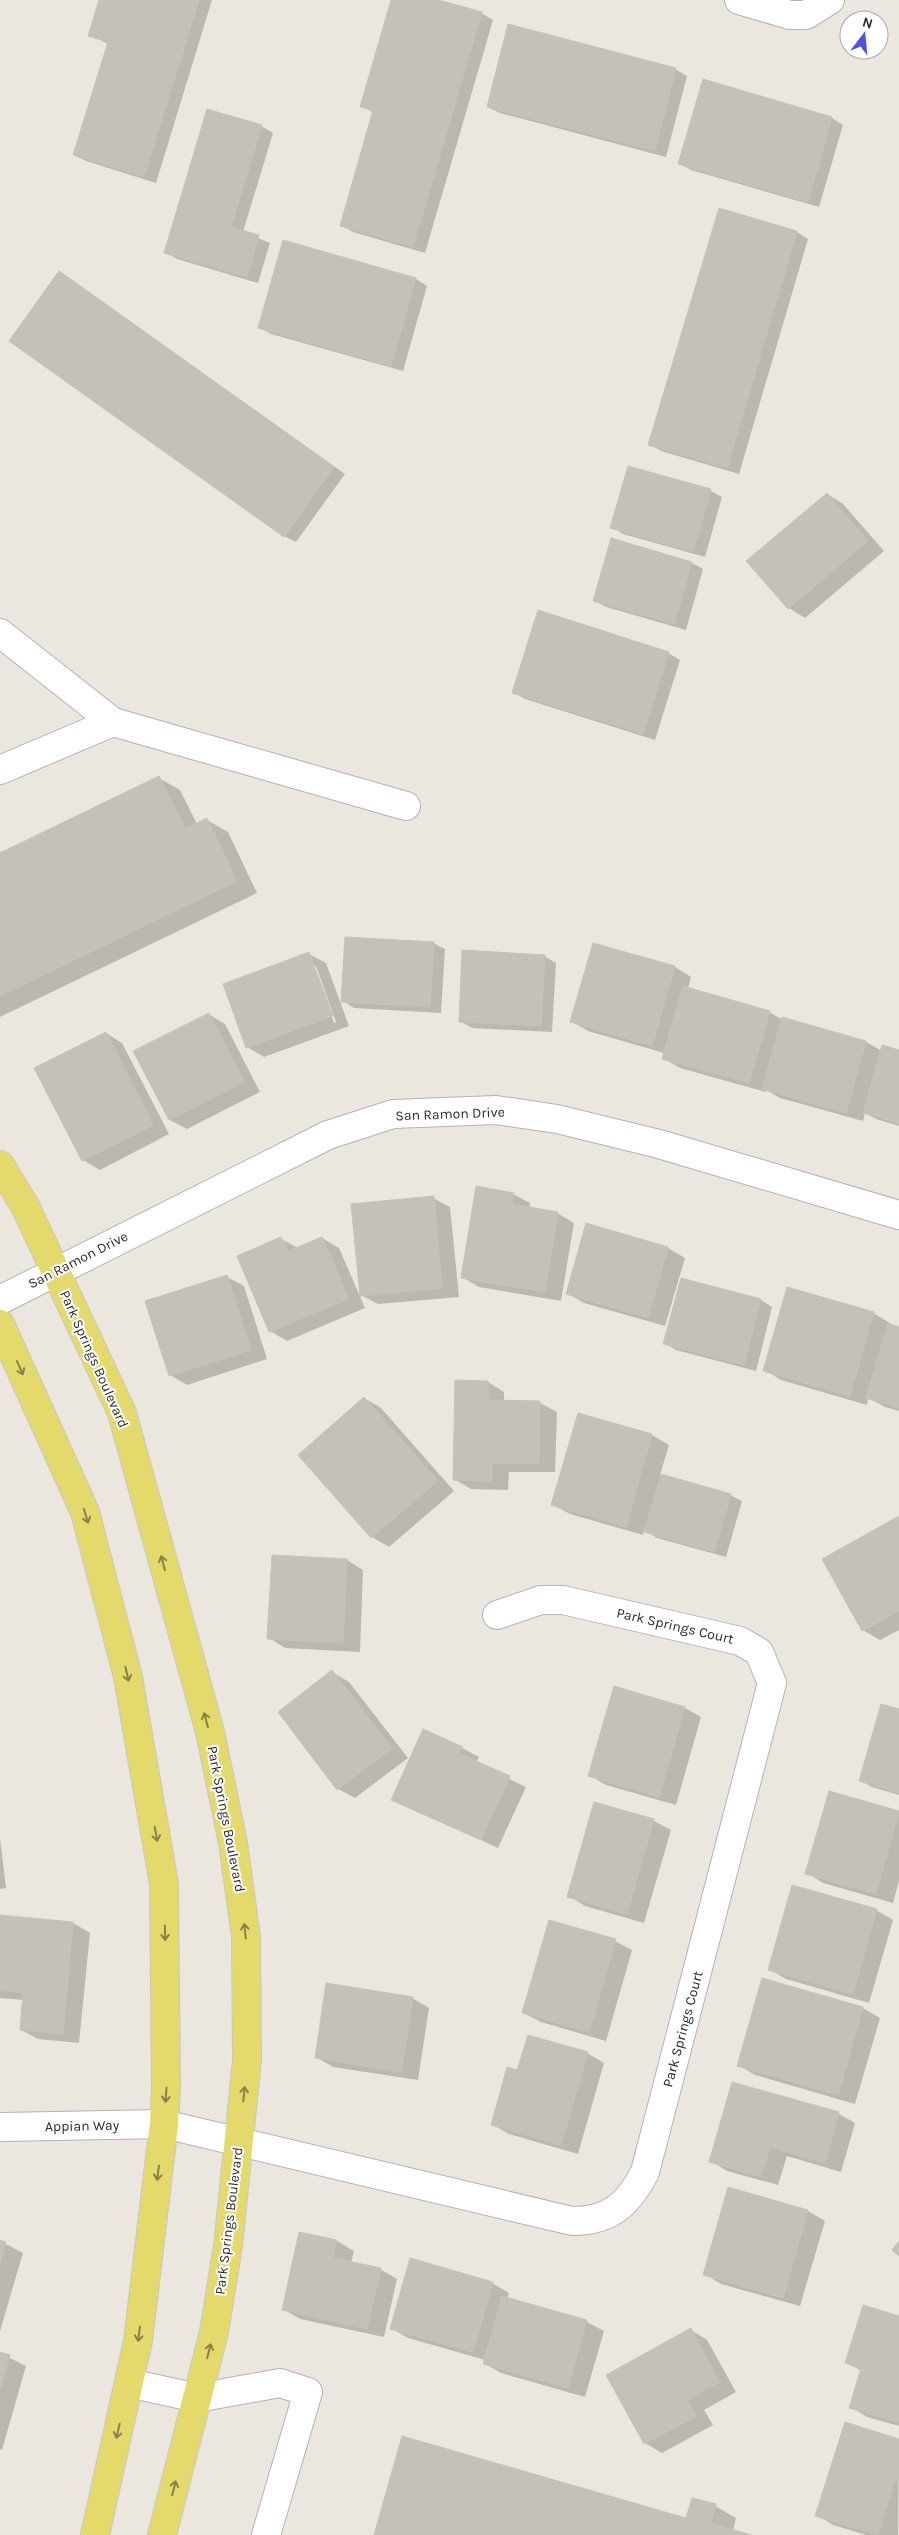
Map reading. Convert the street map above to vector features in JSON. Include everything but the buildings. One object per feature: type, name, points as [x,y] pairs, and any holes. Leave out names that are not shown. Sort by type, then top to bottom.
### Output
[{"type":"main road","name":"Park Springs Boulevard","points":[[0,1164],[25,1206],[122,1413],[210,1732],[233,1842],[246,1937],[247,2060],[228,2246],[214,2332],[162,2535]]},
{"type":"main road","points":[[0,1324],[85,1512],[128,1677],[164,1884],[166,2088],[164,2124],[138,2341],[95,2535]]},
{"type":"street","points":[[739,0],[790,14],[806,15],[830,0]]},
{"type":"street","points":[[0,633],[112,722],[406,806]]},
{"type":"street","points":[[0,770],[112,722]]},
{"type":"street","name":"San Ramon Drive","points":[[0,1300],[328,1135],[392,1114],[496,1110],[557,1119],[659,1144],[899,1215]]},
{"type":"street","name":"Park Springs Court","points":[[164,2124],[572,2221],[592,2221],[606,2216],[634,2194],[645,2172],[772,1682],[759,1652],[740,1641],[563,1600],[541,1600],[497,1615]]},
{"type":"street","name":"Appian Way","points":[[0,2127],[164,2124]]},
{"type":"street","points":[[129,2383],[197,2398],[280,2383],[308,2392],[266,2535]]}]
